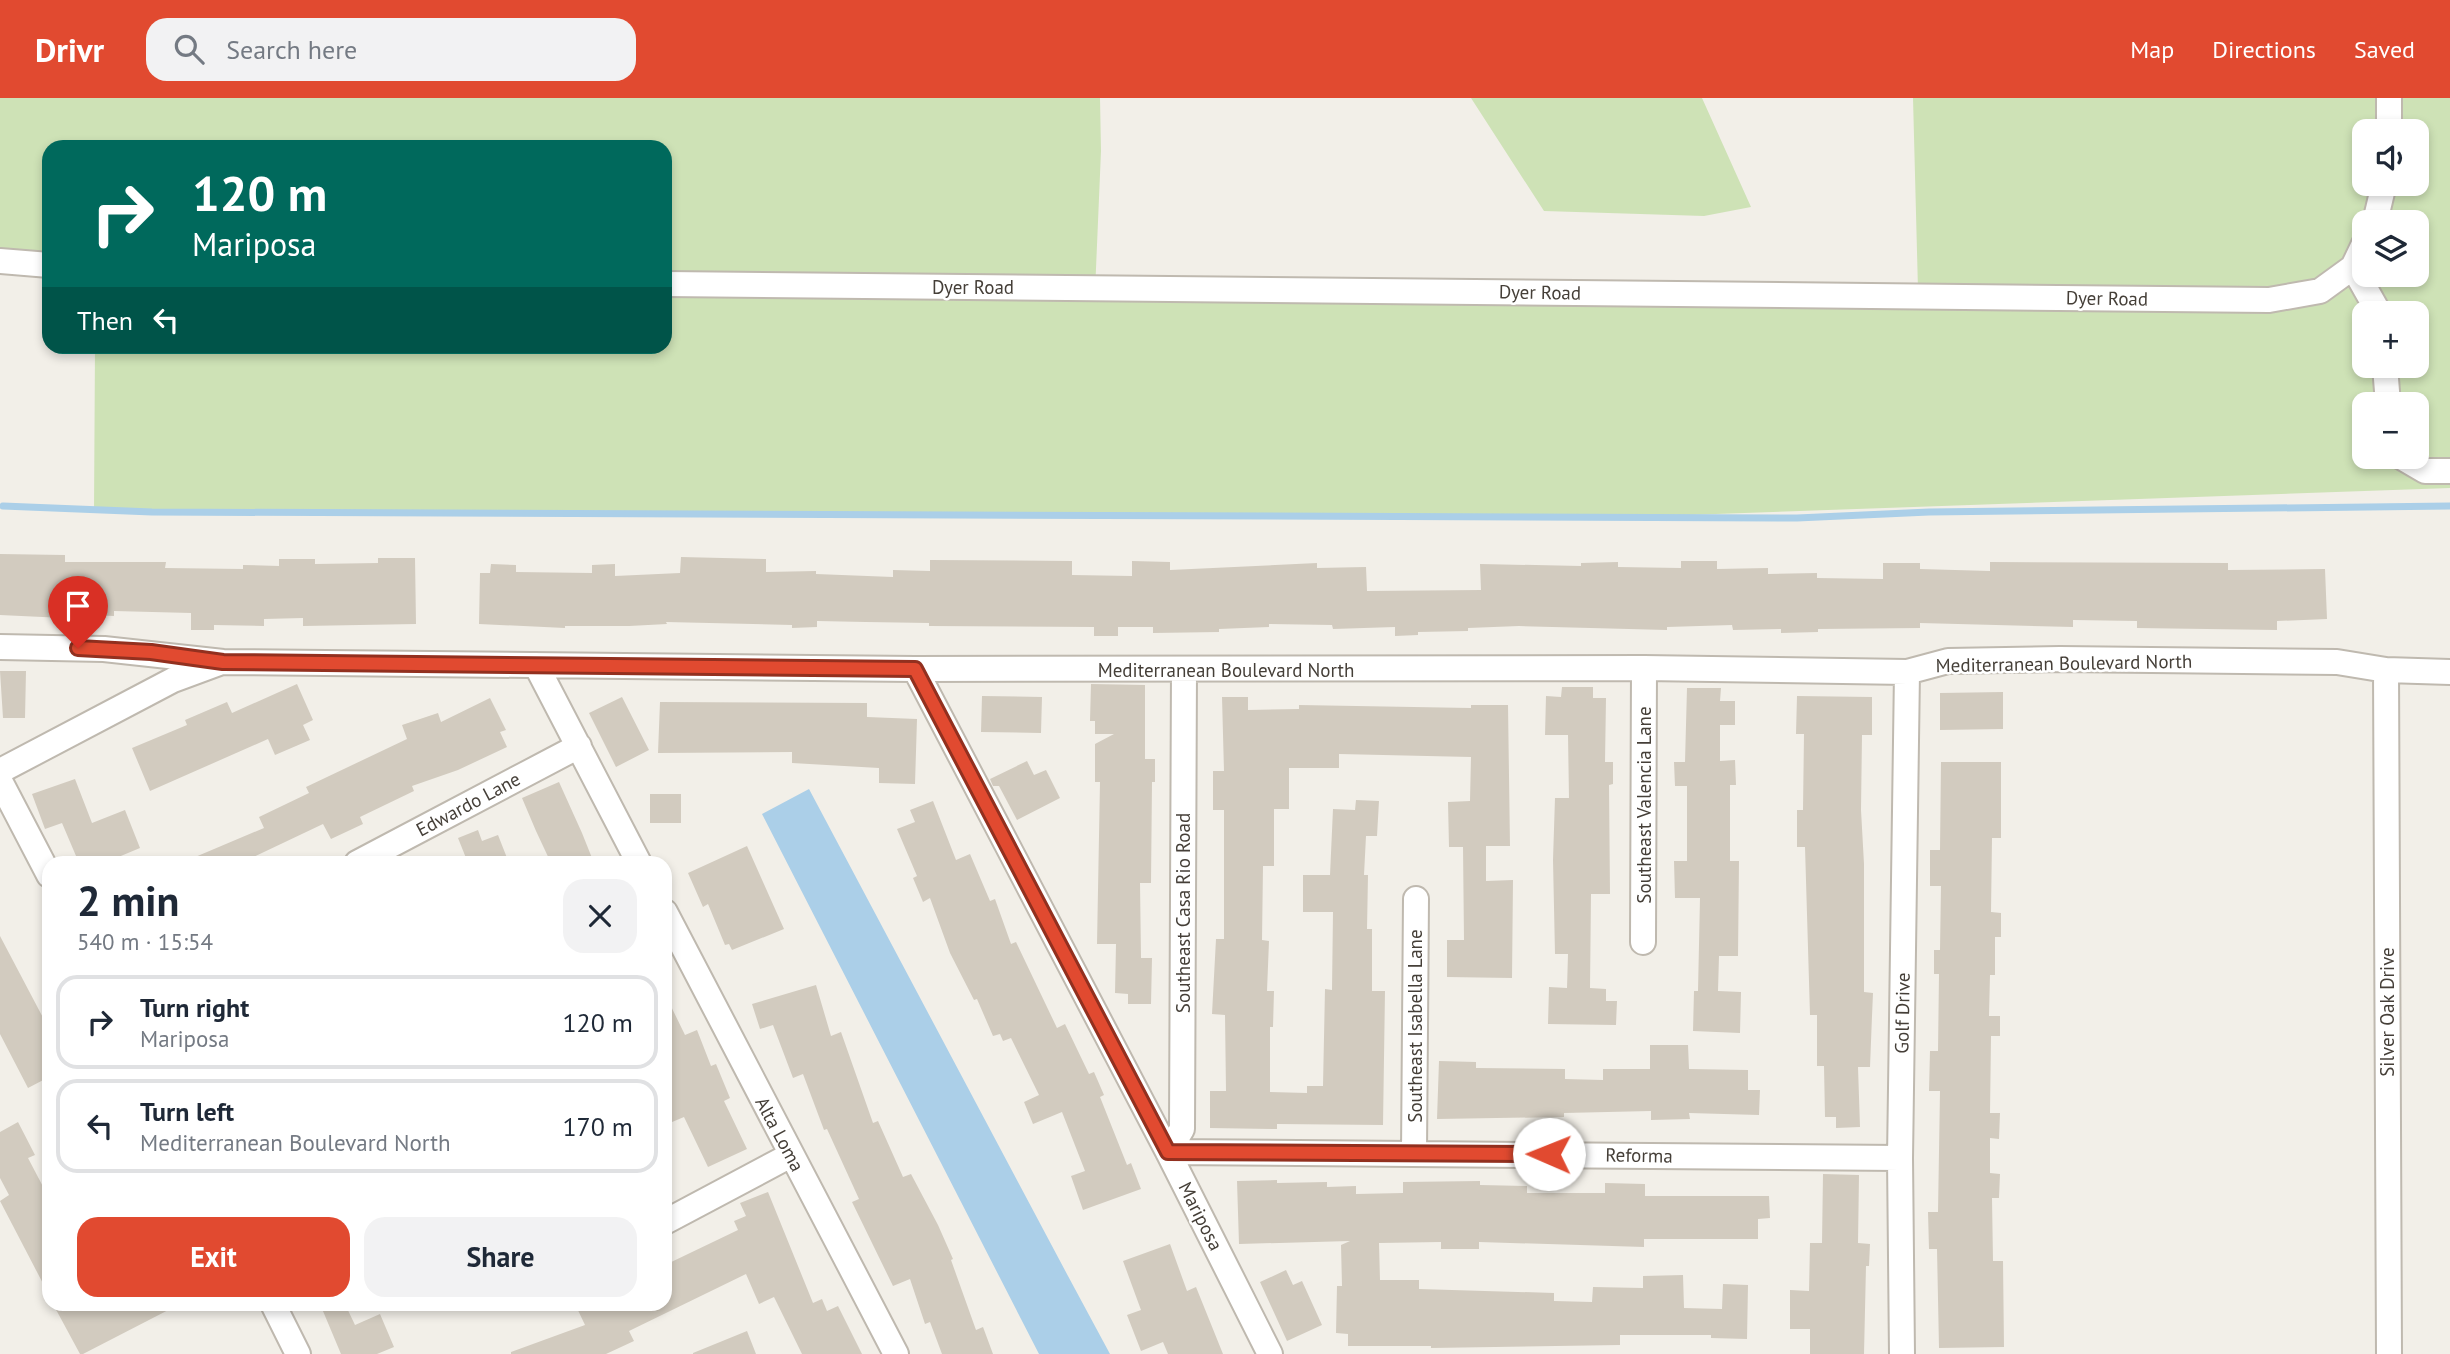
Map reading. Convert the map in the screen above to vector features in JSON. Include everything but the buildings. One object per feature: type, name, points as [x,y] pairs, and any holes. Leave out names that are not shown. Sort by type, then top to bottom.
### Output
[{"type":"street","points":[[2389,98],[2389,119]]},
{"type":"street","points":[[0,261],[42,264]]},
{"type":"street","name":"Dyer Road","points":[[672,284],[2269,300],[2320,292],[2352,268]]},
{"type":"street","points":[[2422,469],[2450,471]]},
{"type":"street","name":"Mediterranean Boulevard North","points":[[0,647],[116,650],[223,662],[915,669],[1644,668],[1908,672],[1948,660],[2060,659],[2337,662],[2386,670],[2450,672]]},
{"type":"street","points":[[0,771],[173,680],[223,662]]},
{"type":"street","points":[[536,665],[635,856]]},
{"type":"street","name":"Southeast Valencia Lane","points":[[1643,942],[1644,668]]},
{"type":"street","name":"Mariposa","points":[[915,669],[1168,1152],[1270,1354]]},
{"type":"street","name":"Southeast Casa Rio Road","points":[[1168,1152],[1182,1129],[1184,670]]},
{"type":"street","name":"Silver Oak Drive","points":[[2386,670],[2389,1354]]},
{"type":"street","name":"Golf Drive","points":[[1902,1354],[1900,1158],[1908,672]]},
{"type":"street","name":"Edwardo Lane","points":[[370,856],[579,746]]},
{"type":"street","points":[[0,781],[42,862]]},
{"type":"street","name":"Southeast Isabella Lane","points":[[1414,1153],[1416,899]]},
{"type":"street","name":"Alta Loma","points":[[672,926],[896,1354]]},
{"type":"street","name":"Reforma","points":[[1168,1152],[1900,1158]]},
{"type":"street","points":[[672,1218],[791,1155]]},
{"type":"street","points":[[277,1311],[299,1354]]},
{"type":"green space","points":[[0,98],[1100,98],[1101,151],[1095,292],[1918,290],[1913,98],[2450,98],[2450,488],[1659,516],[94,510],[95,354],[672,354],[672,140],[42,140],[42,259],[0,256]]},
{"type":"green space","points":[[1471,98],[1702,98],[1751,207],[1704,216],[1544,211]]},
{"type":"water","points":[[809,789],[1110,1354],[1039,1354],[762,814]]},
{"type":"waterway","points":[[3,506],[152,512],[1797,518],[1929,512],[2450,506]]},
{"type":"route","points":[[78,648],[151,652],[223,662],[915,669],[1168,1152],[1549,1154]]}]
